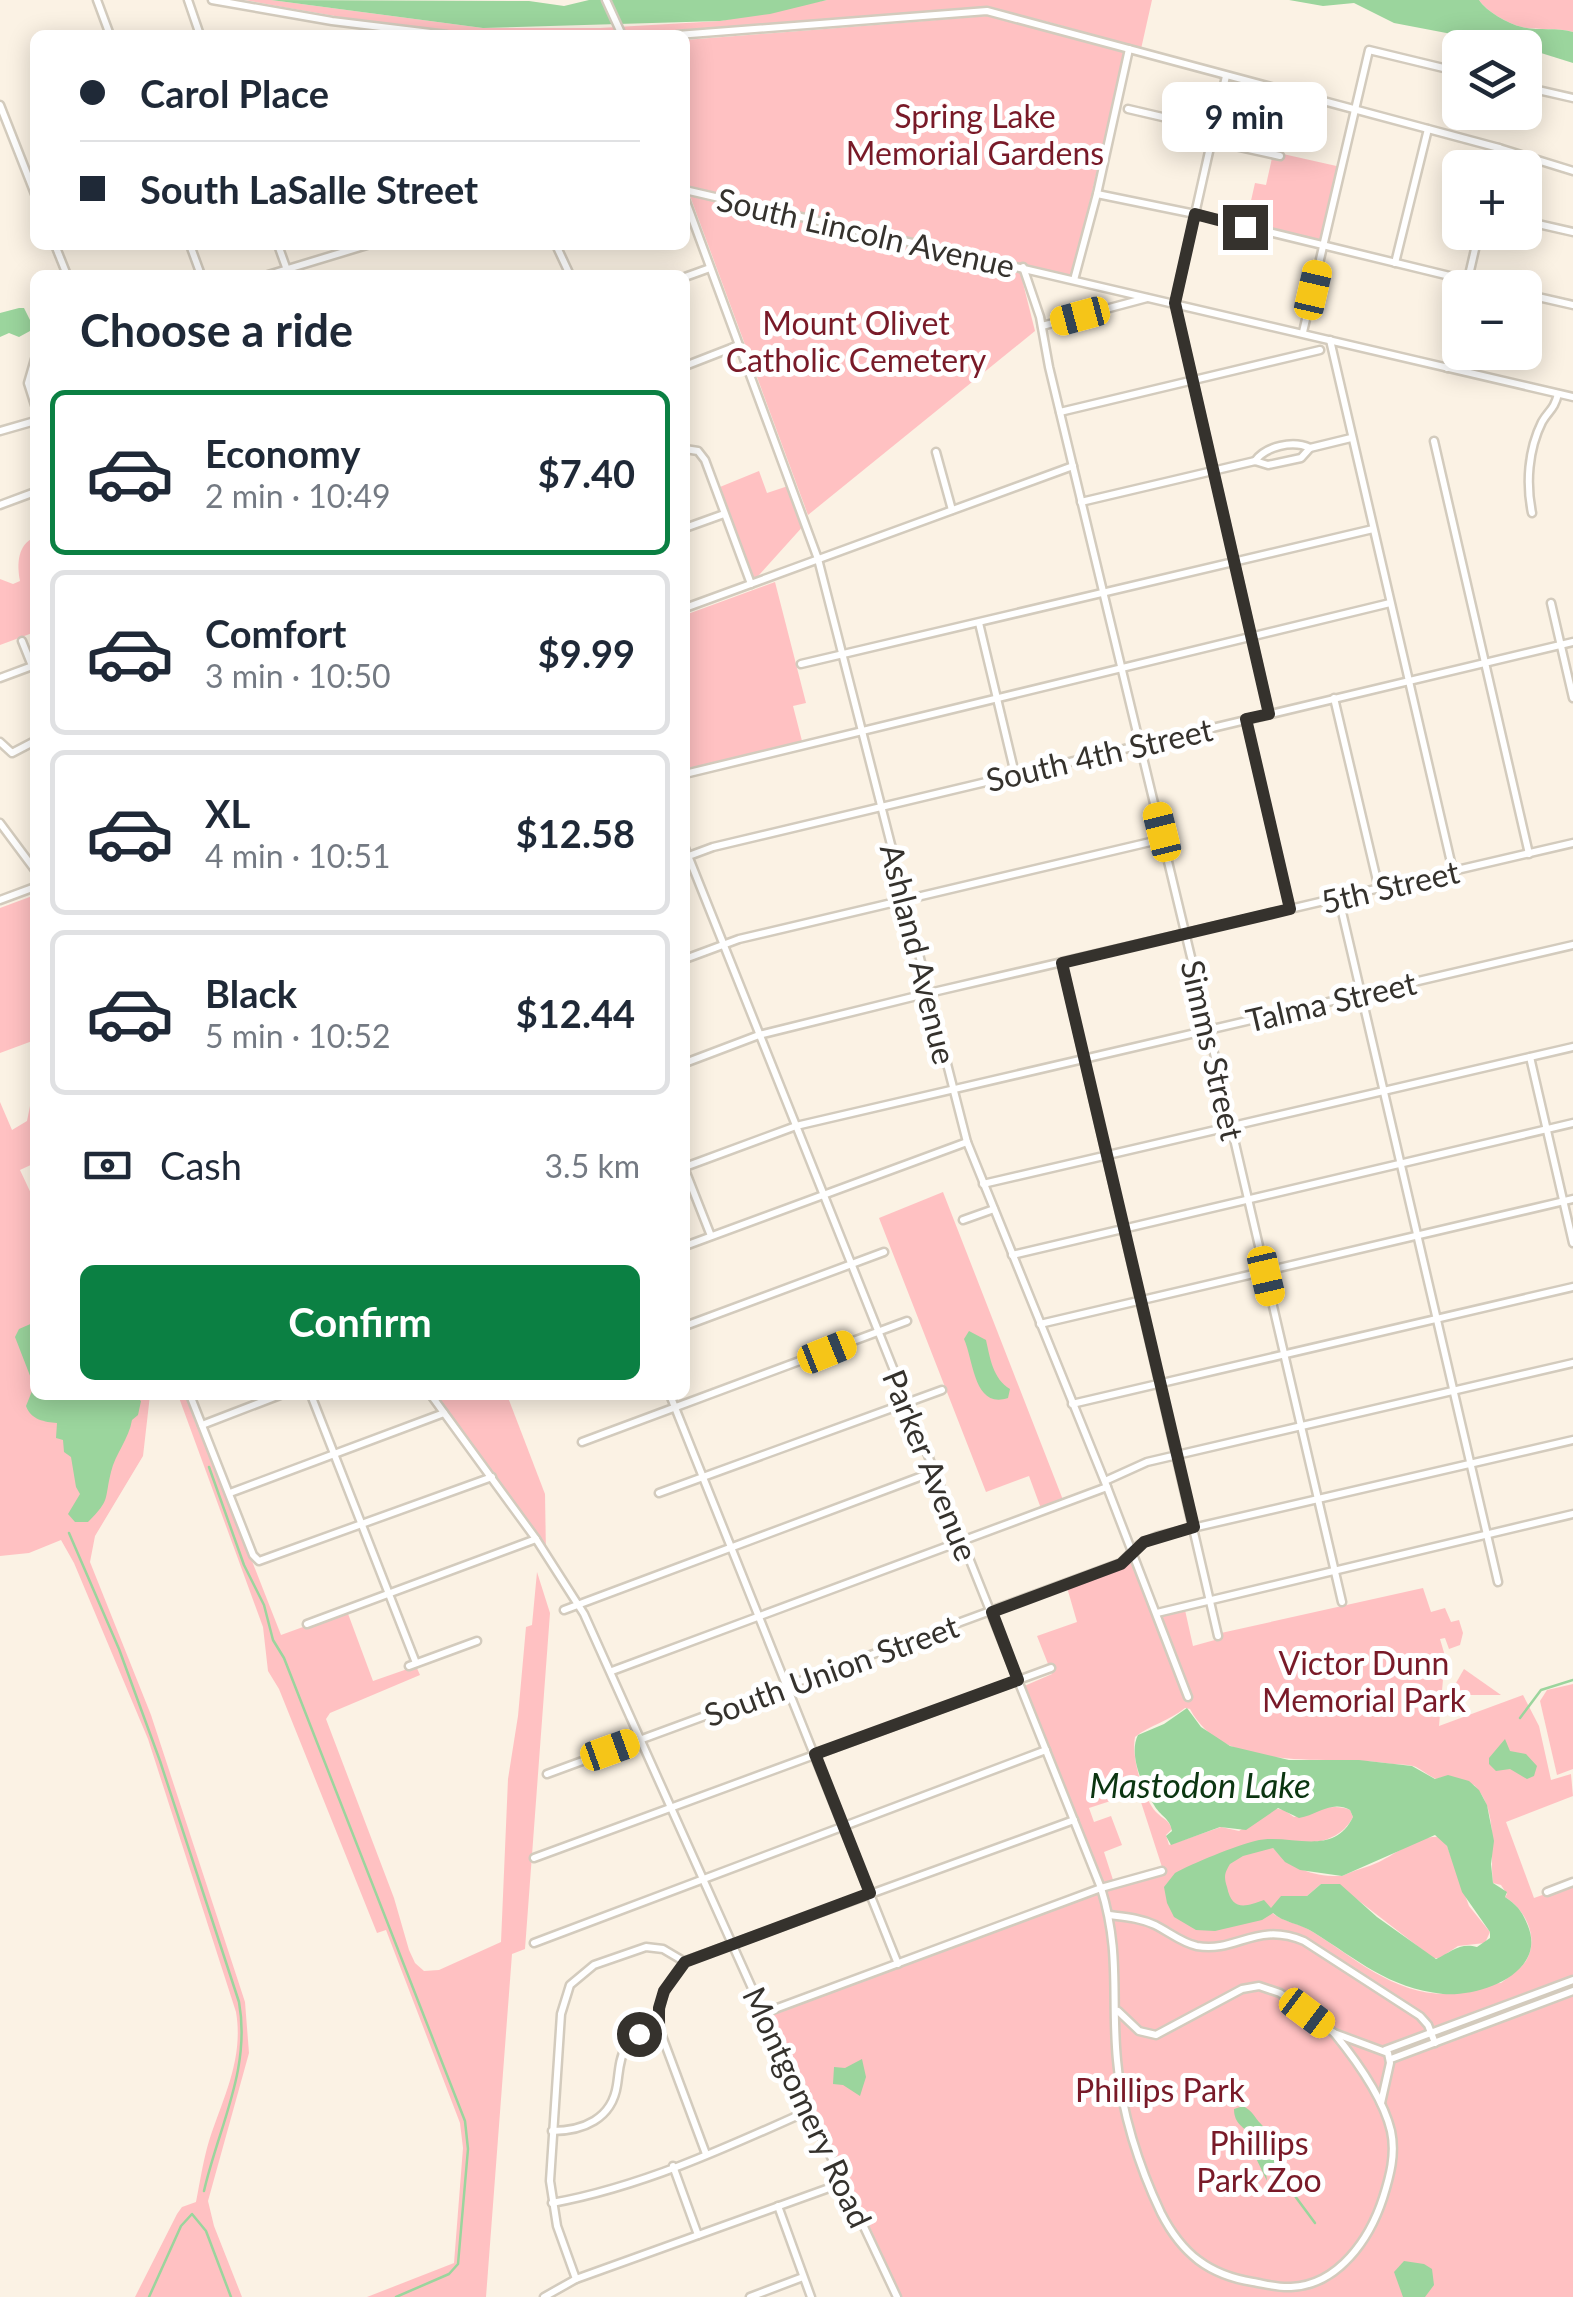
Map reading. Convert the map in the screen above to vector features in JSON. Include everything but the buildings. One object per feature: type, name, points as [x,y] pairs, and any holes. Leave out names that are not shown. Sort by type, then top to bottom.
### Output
[{"type":"street","points":[[97,0],[108,30]]},
{"type":"street","points":[[188,0],[198,30]]},
{"type":"street","points":[[212,0],[409,30]]},
{"type":"street","points":[[606,0],[620,30]]},
{"type":"street","points":[[690,34],[987,11],[1573,171]]},
{"type":"street","points":[[1074,280],[1100,195],[1128,49]]},
{"type":"street","points":[[1303,332],[1368,50],[1442,68]]},
{"type":"street","points":[[1226,76],[1175,303],[1269,714]]},
{"type":"street","points":[[1542,91],[1573,98]]},
{"type":"street","points":[[0,105],[30,181]]},
{"type":"street","points":[[1128,109],[1214,128]]},
{"type":"street","points":[[1395,263],[1428,129]]},
{"type":"street","points":[[1212,142],[1280,156]]},
{"type":"street","name":"South Lincoln Avenue","points":[[690,191],[1442,367]]},
{"type":"street","points":[[1100,195],[1195,214],[1442,277]]},
{"type":"street","name":"Ashland Avenue","points":[[690,213],[818,558],[967,1142],[1188,1696]]},
{"type":"street","points":[[1542,225],[1573,232]]},
{"type":"street","points":[[280,250],[287,270],[351,250]]},
{"type":"street","name":"Simms Street","points":[[1023,267],[1042,326],[1342,1602]]},
{"type":"street","points":[[690,275],[710,268]]},
{"type":"street","points":[[1042,326],[1148,297]]},
{"type":"street","points":[[1542,298],[1573,305]]},
{"type":"street","points":[[1330,340],[1453,871]]},
{"type":"street","points":[[690,364],[739,345]]},
{"type":"street","points":[[1060,412],[1320,350]]},
{"type":"street","name":"South Lincoln Avenue","points":[[1456,370],[1573,397]]},
{"type":"street","points":[[1532,513],[1527,486],[1535,447],[1544,418],[1554,410],[1558,394]]},
{"type":"street","points":[[0,431],[30,422]]},
{"type":"street","points":[[1254,462],[1266,451],[1296,443],[1310,448],[1351,438]]},
{"type":"street","points":[[1434,441],[1529,854]]},
{"type":"street","points":[[1082,502],[1254,462],[1268,466],[1301,458],[1310,448]]},
{"type":"street","points":[[690,450],[698,451],[704,460],[750,584]]},
{"type":"street","points":[[936,452],[952,510]]},
{"type":"street","points":[[690,606],[1073,466]]},
{"type":"street","points":[[0,504],[30,494]]},
{"type":"street","points":[[690,526],[724,514]]},
{"type":"street","points":[[801,664],[1373,529]]},
{"type":"street","points":[[1550,603],[1573,698]]},
{"type":"street","points":[[690,773],[1390,604]]},
{"type":"street","points":[[980,624],[1015,774]]},
{"type":"street","points":[[22,641],[30,659]]},
{"type":"street","name":"South 4th Street","points":[[690,853],[1573,642]]},
{"type":"street","points":[[0,678],[30,667]]},
{"type":"street","points":[[1334,698],[1380,888]]},
{"type":"street","points":[[1246,719],[1290,909]]},
{"type":"street","points":[[0,742],[12,753],[30,744]]},
{"type":"street","points":[[0,823],[30,863]]},
{"type":"street","points":[[690,957],[724,945],[1163,839]]},
{"type":"street","name":"5th Street","points":[[690,1060],[759,1035],[929,993],[1573,843]]},
{"type":"street","name":"Parker Avenue","points":[[690,864],[1100,1888],[1115,1947],[1118,2078],[1149,2185],[1162,2214],[1184,2246],[1219,2275],[1290,2288],[1327,2274],[1356,2252],[1376,2219],[1390,2175],[1393,2146],[1381,2104]]},
{"type":"street","points":[[0,900],[30,889]]},
{"type":"street","points":[[1339,898],[1498,1582]]},
{"type":"street","name":"Talma Street","points":[[690,1166],[796,1126],[1573,945]]},
{"type":"street","points":[[1062,963],[1218,1636]]},
{"type":"street","points":[[984,1184],[1573,1046]]},
{"type":"street","points":[[1530,1057],[1573,1243]]},
{"type":"street","points":[[1012,1255],[1573,1123]]},
{"type":"street","points":[[690,1244],[967,1142]]},
{"type":"street","points":[[690,1181],[711,1236]]},
{"type":"street","points":[[1040,1324],[1573,1199]]},
{"type":"street","points":[[963,1220],[994,1209]]},
{"type":"street","points":[[690,1324],[884,1252]]},
{"type":"street","points":[[1072,1404],[1573,1287]]},
{"type":"street","points":[[582,1442],[907,1321]]},
{"type":"street","points":[[612,1671],[964,1542],[1106,1484],[1136,1465],[1573,1363]]},
{"type":"street","points":[[660,1494],[942,1390]]},
{"type":"street","points":[[192,1400],[259,1561],[492,1477]]},
{"type":"street","points":[[202,1424],[267,1400]]},
{"type":"street","points":[[313,1400],[413,1665],[478,1641]]},
{"type":"street","name":"Montgomery Road","points":[[434,1400],[536,1539],[578,1604],[897,2297]]},
{"type":"street","points":[[672,1400],[898,1964]]},
{"type":"street","points":[[230,1494],[444,1413]]},
{"type":"street","name":"South Union Street","points":[[547,1774],[1121,1564],[1144,1542],[1194,1527],[1573,1440]]},
{"type":"street","points":[[564,1610],[934,1472]]},
{"type":"street","points":[[1157,1613],[1573,1514]]},
{"type":"street","points":[[307,1624],[536,1539]]},
{"type":"street","points":[[534,1858],[1051,1668]]},
{"type":"street","points":[[534,1943],[1046,1750]]},
{"type":"street","points":[[706,2154],[659,2026],[664,1991],[685,1962],[1074,1820]]},
{"type":"street","points":[[764,2014],[1100,1888],[1162,1871]]},
{"type":"street","points":[[1547,1892],[1573,1882]]},
{"type":"street","points":[[1109,1915],[1144,1920],[1199,1946],[1216,1946],[1271,1932],[1288,1934],[1420,2016],[1434,2042]]},
{"type":"street","points":[[576,2280],[552,2203],[552,2130],[562,2002],[577,1977],[594,1966],[646,1948],[663,1949],[685,1962]]},
{"type":"street","points":[[1334,2034],[1385,2050],[1573,1980]]},
{"type":"street","points":[[1117,2010],[1139,2031],[1156,2035],[1242,1988],[1259,1986],[1280,1993],[1334,2034],[1381,2104]]},
{"type":"street","points":[[1559,1986],[1562,1995]]},
{"type":"street","points":[[1391,2059],[1573,1991]]},
{"type":"street","points":[[552,2130],[584,2127],[607,2111],[616,2094],[624,2049],[639,2034],[659,2026]]},
{"type":"street","points":[[1381,2104],[1391,2059],[1385,2050]]},
{"type":"street","points":[[552,2203],[592,2196],[810,2110]]},
{"type":"street","points":[[673,2166],[698,2235]]},
{"type":"street","points":[[544,2297],[576,2280],[843,2183]]},
{"type":"street","points":[[778,2206],[810,2297]]},
{"type":"street","points":[[750,2297],[803,2277]]},
{"type":"green space","points":[[245,0],[271,0],[483,28],[600,28],[720,21],[827,0],[1152,0],[1141,49],[1047,22],[975,9],[690,33],[690,30],[431,30]]},
{"type":"green space","points":[[1479,0],[1573,0],[1573,32],[1516,25],[1492,13]]},
{"type":"green space","name":"Spring Lake Memorial Gardens","points":[[987,16],[1125,53],[1072,276],[690,188],[690,40]]},
{"type":"green space","points":[[1283,154],[1341,167],[1323,246],[1245,227],[1255,183],[1266,185],[1272,158],[1281,159]]},
{"type":"green space","name":"Mount Olivet Catholic Cemetery","points":[[690,196],[1020,271],[1035,331],[808,515]]},
{"type":"green space","points":[[759,471],[767,493],[791,485],[805,524],[751,584],[715,489]]},
{"type":"green space","points":[[29,540],[30,634],[0,645],[0,579],[13,584],[20,581],[19,562]]},
{"type":"green space","points":[[775,582],[806,703],[793,706],[802,741],[690,769],[690,613]]},
{"type":"green space","points":[[30,897],[30,1042],[0,1053],[0,908]]},
{"type":"green space","points":[[0,1102],[12,1130],[27,1121],[30,1106],[30,1165],[20,1170],[30,1191],[30,1400],[149,1400],[143,1456],[95,1536],[90,1562],[151,1715],[245,2002],[249,2053],[208,2201],[242,2297],[135,2297],[177,2214],[182,2207],[196,2202],[207,2149],[235,2062],[238,2029],[236,2012],[148,1739],[74,1563],[61,1540],[29,1553],[0,1556]]},
{"type":"green space","points":[[943,1192],[1065,1505],[1043,1514],[1029,1476],[986,1492],[879,1218]]},
{"type":"green space","points":[[180,1400],[189,1400],[281,1635],[347,1611],[373,1681],[416,1666],[420,1675],[330,1713],[326,1719],[394,1898],[409,1950],[424,1971],[439,1970],[501,1942],[508,1779],[526,1627],[532,1625],[537,1572],[550,1613],[525,1949],[512,1954],[486,2297],[367,2297],[454,2263],[463,2148],[460,2123],[386,1930],[377,1933],[279,1689],[268,1671],[263,1627]]},
{"type":"green space","points":[[435,1400],[509,1400],[545,1494],[546,1554]]},
{"type":"green space","name":"Phillips Park","points":[[1134,1553],[1161,1617],[1185,1610],[1193,1646],[1222,1638],[1221,1633],[1423,1588],[1431,1612],[1445,1608],[1451,1622],[1459,1620],[1463,1633],[1460,1645],[1449,1649],[1445,1638],[1440,1639],[1445,1656],[1439,1726],[1523,1695],[1539,1726],[1551,1780],[1571,1774],[1573,1796],[1506,1822],[1534,1898],[1573,1884],[1573,2297],[902,2297],[867,2221],[864,2222],[843,2183],[848,2180],[772,2019],[775,2013],[1102,1889],[1022,1687],[1052,1674],[1037,1636],[1077,1622],[1066,1584],[1121,1563]],"holes":[[[1185,1708],[1228,1745],[1253,1753],[1410,1765],[1436,1779],[1443,1777],[1474,1785],[1490,1819],[1493,1883],[1501,1885],[1505,1897],[1519,1909],[1531,1934],[1526,1961],[1501,1983],[1455,1994],[1428,1993],[1393,1982],[1308,1929],[1271,1912],[1282,1898],[1307,1896],[1321,1884],[1337,1884],[1433,1958],[1440,1958],[1458,1946],[1485,1943],[1490,1932],[1469,1906],[1440,1837],[1416,1842],[1342,1876],[1304,1870],[1273,1848],[1280,1840],[1301,1843],[1331,1838],[1353,1817],[1350,1810],[1343,1808],[1294,1817],[1273,1808],[1239,1831],[1221,1827],[1169,1845],[1166,1835],[1172,1829],[1151,1806],[1139,1776],[1135,1737]],[[1132,1794],[1134,1798],[1139,1796],[1162,1867],[1154,1876],[1115,1886],[1104,1852],[1122,1845],[1111,1816],[1094,1822],[1089,1808]]]},
{"type":"green space","points":[[1464,1669],[1501,1695],[1455,1695]]},
{"type":"green space","points":[[1573,1684],[1573,1769],[1557,1775],[1540,1701],[1547,1690]]},
{"type":"water","points":[[271,0],[529,1],[564,6],[589,0],[827,0],[720,21],[483,28]]},
{"type":"water","points":[[1289,0],[1479,0],[1492,13],[1516,25],[1573,32],[1573,63],[1542,53],[1542,30],[1442,32],[1394,23],[1354,3],[1323,6]]},
{"type":"water","points":[[24,308],[30,331],[19,337],[9,333],[0,337],[0,313]]},
{"type":"water","points":[[30,1324],[30,1376],[15,1337],[19,1329]]},
{"type":"water","points":[[969,1331],[986,1340],[996,1374],[1010,1389],[1008,1398],[997,1400],[982,1390],[964,1339]]},
{"type":"water","points":[[30,1396],[30,1400],[141,1401],[113,1465],[104,1503],[88,1522],[75,1522],[68,1514],[80,1494],[71,1457],[64,1452],[63,1440],[56,1438],[57,1423],[35,1417],[26,1406]]},
{"type":"water","name":"Mastodon Lake","points":[[1187,1708],[1201,1727],[1230,1746],[1289,1760],[1359,1760],[1412,1766],[1435,1779],[1448,1775],[1469,1781],[1487,1805],[1494,1841],[1493,1883],[1507,1892],[1505,1897],[1519,1909],[1528,1926],[1528,1957],[1519,1969],[1491,1986],[1443,1994],[1390,1979],[1308,1929],[1273,1913],[1262,1920],[1215,1931],[1196,1930],[1174,1917],[1164,1887],[1175,1873],[1255,1841],[1322,1841],[1344,1830],[1353,1817],[1343,1807],[1299,1818],[1278,1808],[1246,1830],[1220,1827],[1171,1845],[1166,1836],[1171,1827],[1145,1790],[1135,1752],[1138,1735]],"holes":[[[1435,1835],[1447,1846],[1462,1892],[1490,1932],[1490,1938],[1477,1947],[1461,1947],[1436,1959],[1377,1917],[1340,1884],[1321,1884],[1307,1896],[1281,1896],[1271,1908],[1264,1900],[1236,1904],[1225,1881],[1230,1864],[1273,1848],[1285,1862],[1300,1870],[1342,1876]]]},
{"type":"water","points":[[1505,1739],[1510,1751],[1526,1754],[1537,1766],[1534,1776],[1527,1779],[1510,1769],[1496,1771],[1489,1764],[1489,1758]]},
{"type":"water","points":[[862,2059],[866,2077],[860,2096],[843,2085],[833,2084],[834,2067],[845,2068]]},
{"type":"water","points":[[1243,2106],[1274,2140],[1284,2170],[1292,2175],[1286,2178],[1292,2192],[1273,2163],[1265,2165],[1267,2181],[1253,2152],[1253,2135],[1236,2118],[1234,2109]]},
{"type":"water","points":[[1404,2261],[1432,2269],[1434,2285],[1425,2297],[1403,2297],[1394,2272]]},
{"type":"waterway","points":[[209,1467],[244,1565],[264,1605],[273,1640],[284,1658],[465,2121],[468,2149],[458,2264],[449,2274],[396,2297]]},
{"type":"waterway","points":[[69,1533],[119,1649],[160,1761],[239,2002],[242,2027],[237,2074],[204,2191]]},
{"type":"waterway","points":[[1520,1718],[1541,1690],[1573,1680]]},
{"type":"waterway","points":[[1292,2192],[1315,2223]]},
{"type":"waterway","points":[[149,2297],[181,2226],[192,2214],[206,2231],[231,2297]]},
{"type":"route","points":[[639,2034],[659,2026],[664,1991],[685,1962],[870,1893],[815,1754],[1018,1680],[992,1612],[1121,1564],[1144,1542],[1194,1527],[1062,963],[1290,909],[1246,719],[1269,714],[1175,303],[1195,214],[1245,227]]},
{"type":"park label","name":"Victor Dunn Memorial Park","points":[[1364,1680]]},
{"type":"park label","name":"Phillips Park Zoo","points":[[1259,2160]]}]
